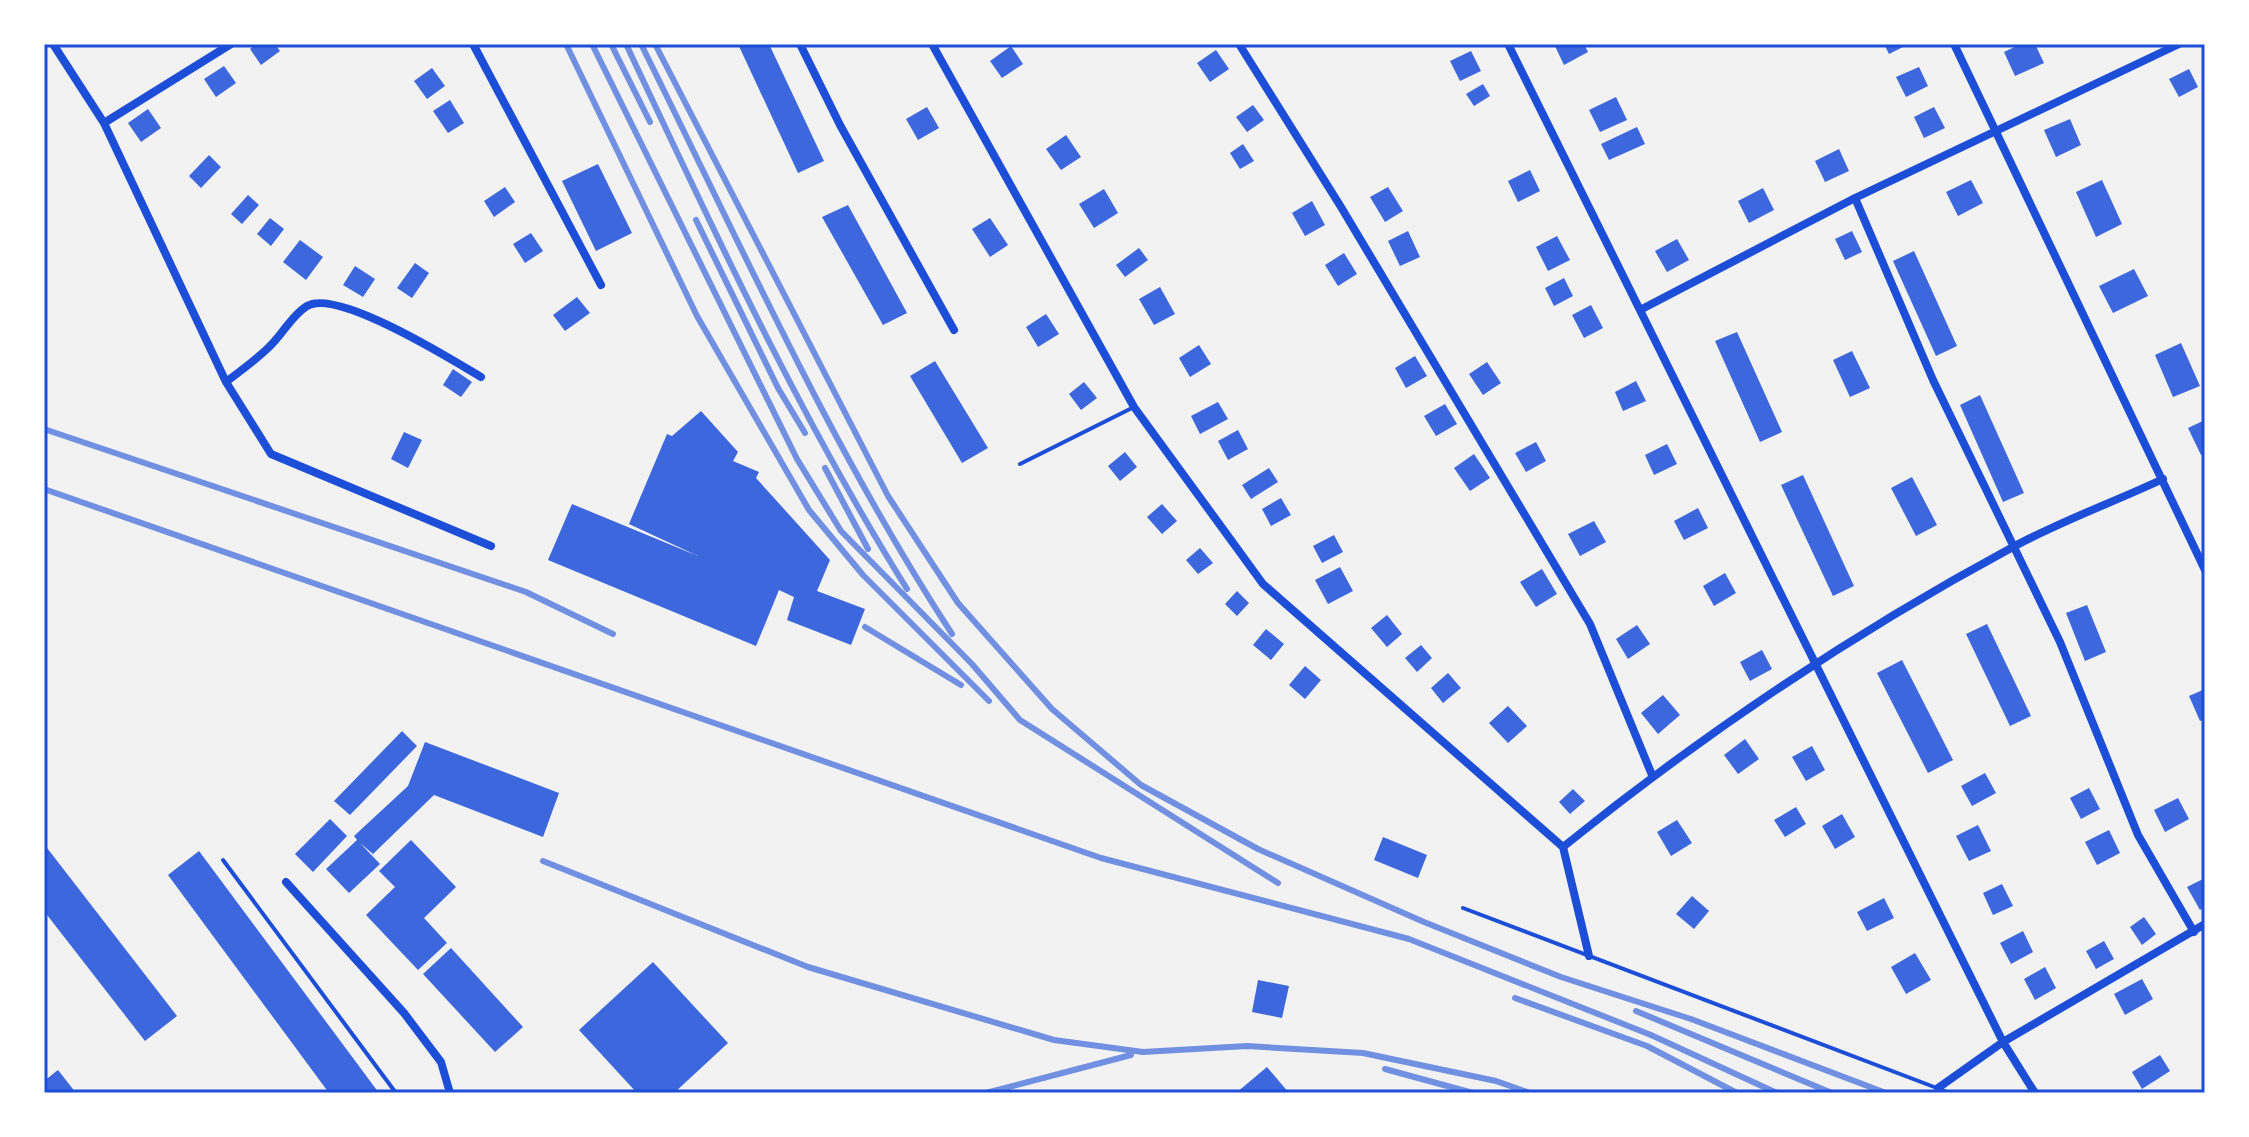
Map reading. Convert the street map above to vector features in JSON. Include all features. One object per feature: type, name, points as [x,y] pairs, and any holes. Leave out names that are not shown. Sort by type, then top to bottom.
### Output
[{"type":"street","points":[[53,44],[104,123],[226,382],[271,454],[491,546]]},
{"type":"street","points":[[104,123],[231,44]]},
{"type":"street","points":[[473,44],[601,285]]},
{"type":"street","points":[[800,44],[840,125],[954,330]]},
{"type":"street","points":[[932,44],[1134,407],[1263,584],[1563,847],[1589,956]]},
{"type":"street","points":[[1239,44],[1341,207],[1590,624],[1652,775]]},
{"type":"street","points":[[1508,44],[2003,1042],[2035,1093]]},
{"type":"street","points":[[1954,44],[2205,570]]},
{"type":"street","points":[[1640,310],[1855,198],[2179,44]]},
{"type":"street","points":[[1855,198],[1933,380],[2060,642],[2138,835],[2194,932]]},
{"type":"street","points":[[226,382],[269,347],[307,306],[319,303],[344,307],[384,325],[481,377]]},
{"type":"street","points":[[1563,847],[1652,775],[1817,663],[2015,546],[2163,479]]},
{"type":"street","points":[[286,882],[404,1013],[441,1062],[450,1093]]},
{"type":"street","points":[[1938,1088],[2003,1042],[2205,924]]},
{"type":"lane","points":[[1020,464],[1134,407]]},
{"type":"lane","points":[[223,860],[396,1093]]},
{"type":"lane","points":[[1463,908],[1950,1093]]},
{"type":"building","points":[[256,44],[275,44],[280,51],[261,65],[250,49]]},
{"type":"building","points":[[738,44],[769,44],[824,161],[798,173]]},
{"type":"building","points":[[1554,44],[1584,44],[1588,52],[1564,65]]},
{"type":"building","points":[[1884,44],[1909,44],[1889,54]]},
{"type":"building","points":[[2021,44],[2035,44],[2044,63],[2015,76],[2004,52]]},
{"type":"building","points":[[1011,46],[1023,64],[1002,78],[990,61]]},
{"type":"building","points":[[1216,50],[1229,69],[1210,82],[1197,63]]},
{"type":"building","points":[[1471,51],[1481,71],[1460,81],[1450,61]]},
{"type":"building","points":[[224,66],[236,83],[216,97],[204,79]]},
{"type":"building","points":[[1919,67],[1928,86],[1906,97],[1896,77]]},
{"type":"building","points":[[432,68],[445,86],[427,99],[414,81]]},
{"type":"building","points":[[2189,69],[2198,87],[2179,97],[2169,79]]},
{"type":"building","points":[[1483,84],[1490,96],[1474,106],[1466,94]]},
{"type":"building","points":[[1616,97],[1627,120],[1600,132],[1589,110]]},
{"type":"building","points":[[450,100],[464,123],[448,133],[433,111]]},
{"type":"building","points":[[1253,105],[1264,120],[1247,132],[1236,117]]},
{"type":"building","points":[[927,107],[939,128],[918,140],[906,119]]},
{"type":"building","points":[[1934,107],[1945,128],[1924,138],[1914,117]]},
{"type":"building","points":[[148,109],[161,128],[141,142],[128,123]]},
{"type":"building","points":[[2070,119],[2081,145],[2056,157],[2044,130]]},
{"type":"building","points":[[1637,127],[1645,144],[1609,160],[1601,144]]},
{"type":"building","points":[[1066,135],[1081,157],[1061,170],[1046,149]]},
{"type":"building","points":[[1243,144],[1254,161],[1240,169],[1230,153]]},
{"type":"building","points":[[1839,149],[1849,171],[1825,182],[1815,161]]},
{"type":"building","points":[[209,155],[221,167],[201,188],[189,176]]},
{"type":"building","points":[[598,164],[632,233],[596,251],[562,181]]},
{"type":"building","points":[[1530,170],[1540,191],[1518,202],[1508,181]]},
{"type":"building","points":[[1971,180],[1983,203],[1958,216],[1946,192]]},
{"type":"building","points":[[2102,180],[2122,224],[2096,237],[2076,192]]},
{"type":"building","points":[[505,187],[515,202],[494,217],[484,201]]},
{"type":"building","points":[[1388,187],[1403,211],[1385,222],[1370,197]]},
{"type":"building","points":[[1763,188],[1774,210],[1749,223],[1738,201]]},
{"type":"building","points":[[1104,189],[1118,213],[1094,228],[1079,204]]},
{"type":"building","points":[[248,195],[259,205],[242,224],[231,214]]},
{"type":"building","points":[[1312,201],[1325,225],[1305,236],[1292,213]]},
{"type":"building","points":[[848,205],[907,313],[883,325],[822,217]]},
{"type":"building","points":[[270,218],[284,229],[271,246],[257,234]]},
{"type":"building","points":[[990,218],[1008,245],[990,257],[972,229]]},
{"type":"building","points":[[1408,231],[1420,257],[1400,266],[1388,241]]},
{"type":"building","points":[[1852,231],[1862,252],[1845,260],[1835,239]]},
{"type":"building","points":[[531,233],[543,251],[525,263],[513,244]]},
{"type":"building","points":[[1557,236],[1570,260],[1548,271],[1536,247]]},
{"type":"building","points":[[1677,239],[1689,260],[1667,272],[1655,251]]},
{"type":"building","points":[[300,240],[323,257],[306,280],[283,262]]},
{"type":"building","points":[[1139,248],[1148,260],[1125,277],[1116,265]]},
{"type":"building","points":[[1914,251],[1957,346],[1936,356],[1893,261]]},
{"type":"building","points":[[1344,253],[1357,274],[1338,286],[1325,265]]},
{"type":"building","points":[[415,263],[429,273],[412,298],[397,288]]},
{"type":"building","points":[[355,266],[375,279],[363,297],[343,285]]},
{"type":"building","points":[[2134,269],[2148,296],[2113,313],[2099,286]]},
{"type":"building","points":[[1564,278],[1573,296],[1554,306],[1545,288]]},
{"type":"building","points":[[1160,287],[1175,314],[1154,325],[1139,299]]},
{"type":"building","points":[[577,297],[590,313],[565,331],[553,315]]},
{"type":"building","points":[[1591,305],[1603,328],[1584,338],[1572,315]]},
{"type":"building","points":[[1046,314],[1059,334],[1038,347],[1026,327]]},
{"type":"building","points":[[1737,332],[1782,432],[1760,442],[1715,341]]},
{"type":"building","points":[[2181,343],[2200,386],[2173,397],[2155,355]]},
{"type":"building","points":[[1199,345],[1211,364],[1190,377],[1179,358]]},
{"type":"building","points":[[1852,351],[1870,388],[1850,397],[1833,360]]},
{"type":"building","points":[[1415,356],[1427,376],[1406,388],[1395,368]]},
{"type":"building","points":[[935,361],[988,448],[962,463],[910,376]]},
{"type":"building","points":[[1487,362],[1501,383],[1483,395],[1469,374]]},
{"type":"building","points":[[453,369],[472,382],[461,397],[443,385]]},
{"type":"building","points":[[1636,381],[1646,401],[1623,411],[1615,392]]},
{"type":"building","points":[[1084,382],[1097,398],[1081,410],[1069,394]]},
{"type":"building","points":[[1980,395],[2024,493],[2003,502],[1960,405]]},
{"type":"building","points":[[1218,402],[1228,419],[1200,434],[1191,416]]},
{"type":"building","points":[[1445,404],[1457,424],[1436,436],[1424,416]]},
{"type":"building","points":[[701,411],[738,452],[733,461],[759,472],[756,478],[830,560],[817,591],[865,609],[851,645],[787,620],[794,597],[779,590],[756,646],[548,560],[572,504],[698,556],[629,524],[667,434],[672,436]]},
{"type":"building","points":[[2205,420],[2205,454],[2201,455],[2188,428]]},
{"type":"building","points":[[1238,430],[1248,449],[1228,460],[1218,441]]},
{"type":"building","points":[[404,432],[422,440],[408,468],[391,459]]},
{"type":"building","points":[[1536,442],[1546,461],[1526,472],[1515,453]]},
{"type":"building","points":[[1667,444],[1677,464],[1654,475],[1645,455]]},
{"type":"building","points":[[1125,452],[1137,467],[1120,481],[1108,466]]},
{"type":"building","points":[[1474,454],[1490,478],[1470,491],[1454,468]]},
{"type":"building","points":[[1269,468],[1278,482],[1251,499],[1242,485]]},
{"type":"building","points":[[1803,475],[1854,586],[1833,596],[1781,485]]},
{"type":"building","points":[[1912,477],[1937,525],[1916,536],[1891,488]]},
{"type":"building","points":[[1281,498],[1291,515],[1271,526],[1262,509]]},
{"type":"building","points":[[1162,504],[1177,521],[1162,534],[1147,517]]},
{"type":"building","points":[[1698,508],[1708,528],[1684,540],[1674,521]]},
{"type":"building","points":[[1594,521],[1606,542],[1580,556],[1568,534]]},
{"type":"building","points":[[1334,535],[1343,552],[1322,563],[1313,546]]},
{"type":"building","points":[[1200,548],[1213,563],[1198,574],[1186,560]]},
{"type":"building","points":[[1340,567],[1353,591],[1328,604],[1315,580]]},
{"type":"building","points":[[1542,569],[1557,594],[1536,607],[1520,582]]},
{"type":"building","points":[[1725,573],[1736,593],[1714,606],[1703,586]]},
{"type":"building","points":[[1237,591],[1249,603],[1237,616],[1225,604]]},
{"type":"building","points":[[2087,605],[2106,652],[2085,661],[2066,613]]},
{"type":"building","points":[[1387,615],[1402,634],[1387,647],[1371,628]]},
{"type":"building","points":[[1987,624],[2031,716],[2010,726],[1966,634]]},
{"type":"building","points":[[1637,625],[1650,644],[1628,659],[1616,639]]},
{"type":"building","points":[[1266,629],[1284,644],[1271,660],[1253,645]]},
{"type":"building","points":[[1421,645],[1432,658],[1417,672],[1405,658]]},
{"type":"building","points":[[1762,650],[1772,669],[1750,681],[1740,662]]},
{"type":"building","points":[[1902,660],[1953,760],[1928,773],[1877,673]]},
{"type":"building","points":[[1305,666],[1321,680],[1305,699],[1289,685]]},
{"type":"building","points":[[1448,673],[1461,688],[1443,703],[1431,688]]},
{"type":"building","points":[[2205,689],[2205,719],[2200,721],[2189,696]]},
{"type":"building","points":[[1663,695],[1680,715],[1658,734],[1641,713]]},
{"type":"building","points":[[1508,706],[1527,726],[1508,743],[1489,723]]},
{"type":"building","points":[[402,731],[417,746],[350,815],[334,801]]},
{"type":"building","points":[[1745,739],[1759,759],[1738,774],[1724,755]]},
{"type":"building","points":[[425,742],[559,793],[543,837],[434,795],[373,854],[360,843],[380,864],[349,893],[326,869],[357,840],[354,836],[408,786]]},
{"type":"building","points":[[1812,746],[1825,770],[1806,781],[1792,757]]},
{"type":"building","points":[[1985,773],[1996,793],[1972,806],[1961,786]]},
{"type":"building","points":[[2089,788],[2100,809],[2081,819],[2070,798]]},
{"type":"building","points":[[1573,789],[1585,801],[1570,814],[1559,802]]},
{"type":"building","points":[[2178,798],[2189,819],[2165,832],[2154,810]]},
{"type":"building","points":[[1796,807],[1806,824],[1785,837],[1774,820]]},
{"type":"building","points":[[1842,814],[1855,837],[1835,849],[1822,826]]},
{"type":"building","points":[[330,819],[347,836],[313,872],[295,854]]},
{"type":"building","points":[[1677,820],[1692,843],[1671,856],[1657,832]]},
{"type":"building","points":[[1978,825],[1991,851],[1969,861],[1956,836]]},
{"type":"building","points":[[2109,830],[2120,853],[2097,865],[2085,842]]},
{"type":"building","points":[[1383,837],[1427,855],[1418,878],[1374,860]]},
{"type":"building","points":[[411,840],[456,887],[424,918],[447,943],[418,970],[366,915],[395,887],[379,871]]},
{"type":"building","points":[[44,844],[177,1016],[145,1041],[44,911]]},
{"type":"building","points":[[199,851],[379,1093],[329,1093],[168,875]]},
{"type":"building","points":[[2205,878],[2205,907],[2200,910],[2187,887]]},
{"type":"building","points":[[2002,884],[2013,906],[1993,915],[1983,893]]},
{"type":"building","points":[[1692,896],[1709,911],[1694,929],[1676,914]]},
{"type":"building","points":[[1884,898],[1894,918],[1867,931],[1857,912]]},
{"type":"building","points":[[2144,917],[2156,934],[2142,945],[2130,927]]},
{"type":"building","points":[[2023,931],[2033,952],[2011,964],[2000,943]]},
{"type":"building","points":[[2104,941],[2114,959],[2096,969],[2086,951]]},
{"type":"building","points":[[451,948],[523,1027],[495,1052],[423,974]]},
{"type":"building","points":[[1915,953],[1931,980],[1906,994],[1891,967]]},
{"type":"building","points":[[653,962],[728,1043],[674,1093],[637,1093],[579,1030]]},
{"type":"building","points":[[2045,967],[2056,988],[2035,1000],[2024,979]]},
{"type":"building","points":[[2142,979],[2153,999],[2125,1015],[2114,994]]},
{"type":"building","points":[[1258,980],[1289,986],[1282,1018],[1252,1012]]},
{"type":"building","points":[[2160,1055],[2170,1071],[2142,1089],[2132,1072]]},
{"type":"building","points":[[1267,1067],[1289,1093],[1236,1093]]},
{"type":"building","points":[[58,1070],[76,1093],[44,1093],[44,1081]]},
{"type":"railway","points":[[566,44],[697,316],[809,510],[863,575],[989,701]]},
{"type":"railway","points":[[592,44],[797,459],[841,531],[972,664],[1020,720],[1278,883]]},
{"type":"railway","points":[[611,44],[650,122]]},
{"type":"railway","points":[[626,44],[794,389],[867,524],[907,589]]},
{"type":"railway","points":[[641,44],[827,418],[866,491],[952,634]]},
{"type":"railway","points":[[655,44],[888,496],[958,603],[1052,709],[1141,785],[1258,849],[1424,922],[1561,977],[1691,1019],[1886,1093]]},
{"type":"railway","points":[[696,220],[778,388],[805,433]]},
{"type":"railway","points":[[44,429],[526,592],[613,634]]},
{"type":"railway","points":[[825,468],[868,549]]},
{"type":"railway","points":[[44,489],[1101,858],[1409,939],[1651,1035],[1777,1093]]},
{"type":"railway","points":[[865,627],[961,685]]},
{"type":"railway","points":[[543,861],[808,967],[1054,1040],[1143,1052],[1247,1046],[1363,1053],[1496,1081],[1530,1093]]},
{"type":"railway","points":[[1515,998],[1647,1046],[1737,1093]]},
{"type":"railway","points":[[1636,1011],[1832,1093]]},
{"type":"railway","points":[[986,1093],[1131,1055]]},
{"type":"railway","points":[[1385,1069],[1473,1093]]}]
